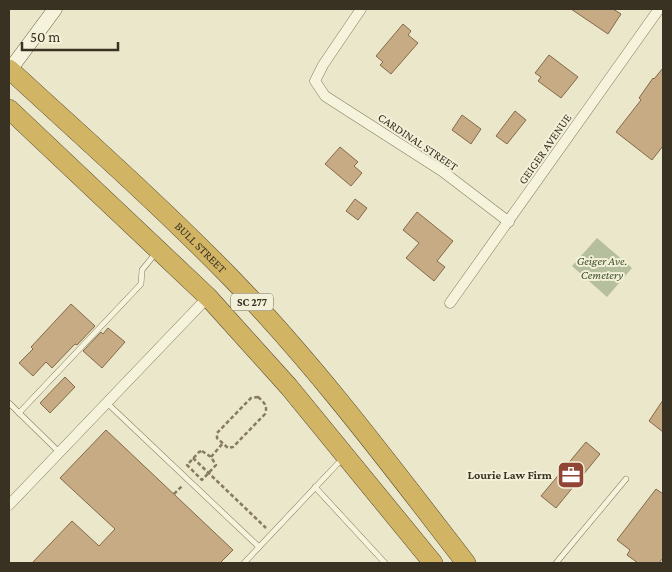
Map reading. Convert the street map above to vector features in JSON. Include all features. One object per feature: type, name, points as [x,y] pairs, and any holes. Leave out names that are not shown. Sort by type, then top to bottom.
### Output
[{"type":"highway","name":"BULL STREET","points":[[9,70],[138,187],[233,280],[325,383],[466,563]]},
{"type":"highway","name":"SC 277","points":[[9,109],[208,297],[289,387],[433,563]]},
{"type":"street","points":[[9,70],[55,9]]},
{"type":"street","name":"CARDINAL STREET","points":[[361,9],[323,65],[315,81],[325,96],[442,171],[509,222]]},
{"type":"street","name":"GEIGER AVENUE","points":[[450,303],[659,9]]},
{"type":"street","points":[[9,506],[208,297]]},
{"type":"lane","points":[[19,413],[141,284],[142,270],[158,249]]},
{"type":"lane","points":[[107,402],[259,547]]},
{"type":"lane","points":[[9,403],[60,452]]},
{"type":"lane","points":[[244,563],[346,455]]},
{"type":"lane","points":[[556,563],[626,479]]},
{"type":"lane","points":[[315,486],[385,563]]},
{"type":"path","points":[[258,397],[263,401],[266,409],[265,414],[233,447],[228,448],[223,443],[216,435],[223,427],[251,398],[258,397]]},
{"type":"path","points":[[211,457],[223,443]]},
{"type":"path","points":[[187,465],[202,450],[211,457],[216,465],[202,480]]},
{"type":"path","points":[[193,458],[272,534]]},
{"type":"green space","name":"Geiger Ave. Cemetery","points":[[597,238],[632,268],[607,297],[572,266]]},
{"type":"building","points":[[571,9],[613,9],[621,14],[608,34]]},
{"type":"building","points":[[403,24],[411,31],[408,35],[418,43],[391,74],[380,65],[383,62],[376,56]]},
{"type":"building","points":[[549,55],[578,77],[561,98],[538,81],[541,77],[535,73]]},
{"type":"building","points":[[663,68],[663,146],[652,160],[616,132],[641,100],[639,98],[653,78]]},
{"type":"building","points":[[515,111],[526,120],[507,144],[496,136]]},
{"type":"building","points":[[462,115],[481,129],[471,144],[452,130]]},
{"type":"building","points":[[340,147],[358,162],[354,166],[362,173],[351,186],[325,164]]},
{"type":"building","points":[[355,199],[367,208],[358,220],[346,211]]},
{"type":"building","points":[[417,212],[453,241],[437,261],[445,267],[434,281],[406,258],[419,243],[403,230]]},
{"type":"building","points":[[71,304],[95,326],[52,368],[46,362],[33,376],[19,363],[33,349],[31,347]]},
{"type":"building","points":[[108,328],[125,342],[102,368],[83,351],[101,332],[103,334]]},
{"type":"building","points":[[65,377],[75,387],[50,413],[40,403]]},
{"type":"building","points":[[663,400],[663,432],[649,421]]},
{"type":"building","points":[[106,430],[233,550],[220,563],[32,563],[72,521],[99,546],[115,529],[60,478]]},
{"type":"building","name":"Lourie Law Firm","points":[[586,442],[600,454],[556,508],[541,496]]},
{"type":"building","points":[[656,489],[663,494],[663,558],[659,563],[638,563],[627,555],[630,550],[617,540]]},
{"type":"place","name":"Lourie Law Firm","points":[[571,475]]}]
